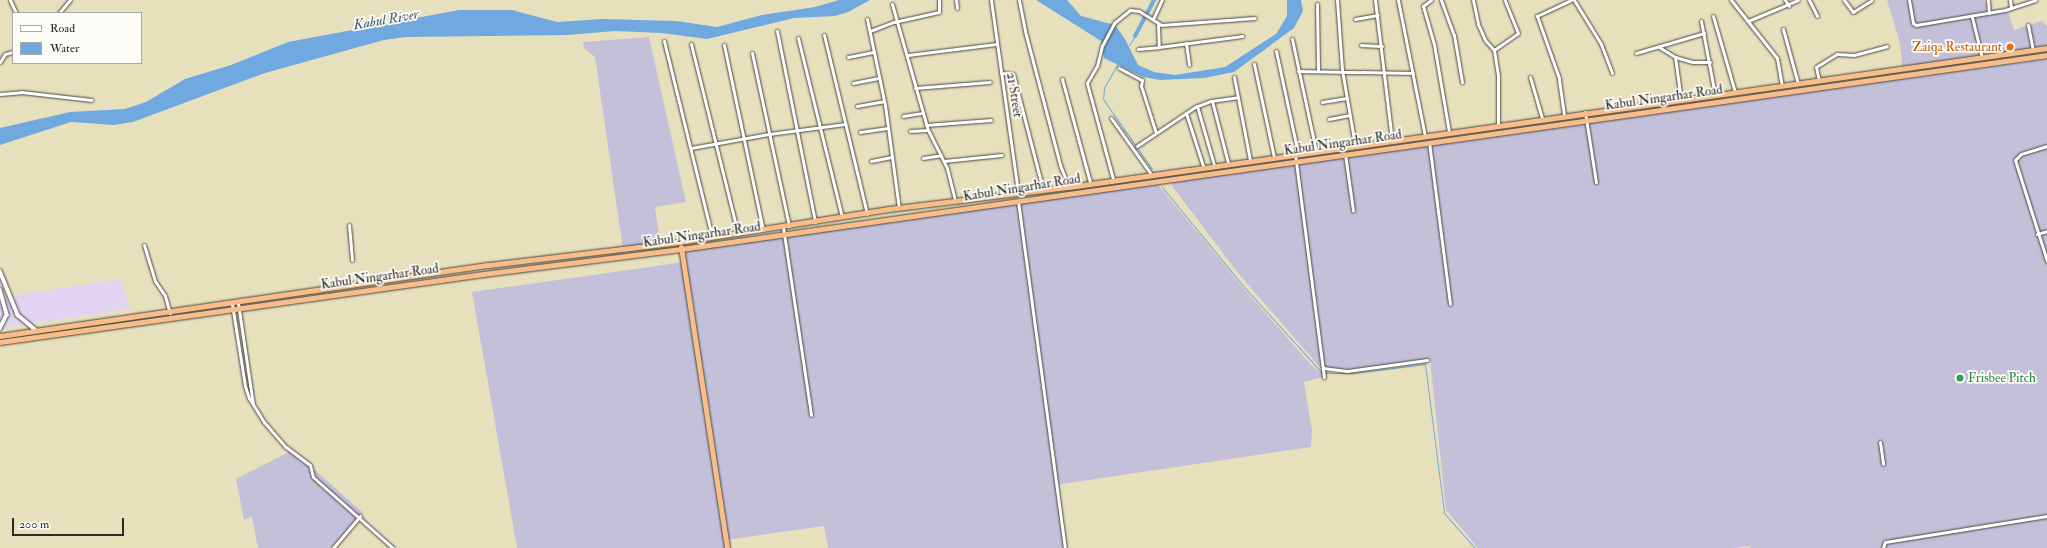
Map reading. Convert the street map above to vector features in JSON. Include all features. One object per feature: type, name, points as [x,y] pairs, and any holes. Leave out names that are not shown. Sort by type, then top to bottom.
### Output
[{"type":"highway","name":"Kabul Ningarhar Road","points":[[0,342],[489,265],[713,238],[899,208],[1043,190],[1090,182],[1356,146],[1542,118],[1798,84],[2047,48]]},
{"type":"highway","name":"Kabul Ningarhar Road","points":[[239,305],[681,249],[1586,119],[2047,55]]},
{"type":"highway","points":[[1018,192],[1018,200]]},
{"type":"highway","points":[[680,242],[727,548]]},
{"type":"highway","name":"Kabul Ningarhar Road","points":[[0,336],[36,330],[233,306]]},
{"type":"street","points":[[10,0],[16,12]]},
{"type":"street","points":[[60,12],[70,0]]},
{"type":"street","points":[[870,32],[897,21],[938,12],[939,0]]},
{"type":"street","points":[[956,0],[957,8]]},
{"type":"street","name":"21 Street","points":[[991,0],[1018,192]]},
{"type":"street","points":[[1019,0],[1026,35],[1060,165],[1069,186]]},
{"type":"street","points":[[1152,19],[1162,0]]},
{"type":"street","points":[[1336,0],[1342,70],[1356,146]]},
{"type":"street","points":[[1375,0],[1382,46],[1392,140]]},
{"type":"street","points":[[1398,0],[1425,136]]},
{"type":"street","points":[[1431,0],[1423,6],[1434,44],[1449,132]]},
{"type":"street","points":[[1441,0],[1454,35],[1462,82]]},
{"type":"street","points":[[1473,0],[1480,30],[1484,40],[1494,50],[1498,76],[1498,125]]},
{"type":"street","points":[[1494,50],[1518,33],[1506,0]]},
{"type":"street","points":[[1564,115],[1559,78],[1537,16],[1573,0],[1601,44],[1612,73]]},
{"type":"street","points":[[1731,0],[1777,58],[1782,86]]},
{"type":"street","points":[[1785,0],[1789,6]]},
{"type":"street","points":[[1748,21],[1789,6],[1798,0]]},
{"type":"street","points":[[1809,0],[1816,16]]},
{"type":"street","points":[[1844,0],[1853,12],[1872,0]]},
{"type":"street","points":[[1909,0],[1914,25],[1972,17],[2011,8],[2035,0]]},
{"type":"street","points":[[1988,0],[1989,13]]},
{"type":"street","points":[[2010,0],[2011,8]]},
{"type":"street","points":[[892,4],[908,55],[915,88],[926,125],[950,174],[955,201]]},
{"type":"street","points":[[1316,4],[1318,70]]},
{"type":"street","points":[[1113,179],[1087,87],[1097,66],[1102,46],[1114,23],[1130,10],[1144,15],[1158,24],[1255,18]]},
{"type":"street","points":[[1355,19],[1378,15]]},
{"type":"street","points":[[1713,16],[1735,92]]},
{"type":"street","points":[[1972,17],[1982,58]]},
{"type":"street","points":[[867,19],[884,101],[899,208]]},
{"type":"street","points":[[1701,21],[1710,62],[1715,95]]},
{"type":"street","points":[[1158,24],[1159,47]]},
{"type":"street","points":[[2028,25],[2033,51]]},
{"type":"street","points":[[1783,29],[1798,84]]},
{"type":"street","points":[[777,31],[815,222]]},
{"type":"street","points":[[1636,52],[1659,47],[1704,33]]},
{"type":"street","points":[[824,35],[867,214]]},
{"type":"street","points":[[1138,49],[1242,36]]},
{"type":"street","points":[[798,38],[843,218]]},
{"type":"street","points":[[1292,39],[1316,151]]},
{"type":"street","points":[[664,41],[713,238]]},
{"type":"street","points":[[1186,43],[1189,65]]},
{"type":"street","points":[[691,44],[714,143],[738,234]]},
{"type":"street","points":[[908,55],[996,44]]},
{"type":"street","points":[[724,45],[763,230]]},
{"type":"street","points":[[1361,45],[1382,46]]},
{"type":"street","points":[[1819,81],[1816,66],[1837,54],[1854,55],[1887,46]]},
{"type":"street","points":[[1659,47],[1675,57],[1693,62],[1710,62]]},
{"type":"street","points":[[1276,51],[1296,154],[1324,377]]},
{"type":"street","points":[[0,62],[5,54],[12,52]]},
{"type":"street","points":[[848,57],[874,52]]},
{"type":"street","points":[[752,53],[789,226]]},
{"type":"street","points":[[1675,57],[1680,92]]},
{"type":"street","points":[[1254,64],[1274,157]]},
{"type":"street","points":[[1118,68],[1142,80],[1141,86],[1156,133]]},
{"type":"street","points":[[1298,71],[1384,70],[1413,73]]},
{"type":"street","points":[[1001,73],[1013,74],[1043,190]]},
{"type":"street","points":[[1234,77],[1250,160]]},
{"type":"street","points":[[1530,77],[1542,118]]},
{"type":"street","points":[[853,83],[879,78]]},
{"type":"street","points":[[1062,79],[1090,182]]},
{"type":"street","points":[[915,88],[990,82]]},
{"type":"street","points":[[0,94],[21,92],[92,100]]},
{"type":"street","points":[[1138,146],[1197,106],[1212,101],[1238,97]]},
{"type":"street","points":[[1322,102],[1347,98]]},
{"type":"street","points":[[857,106],[884,101]]},
{"type":"street","points":[[1212,101],[1228,163]]},
{"type":"street","points":[[1197,106],[1214,165]]},
{"type":"street","points":[[1586,112],[1596,182]]},
{"type":"street","points":[[903,116],[923,113]]},
{"type":"street","points":[[1186,113],[1203,166]]},
{"type":"street","points":[[1329,119],[1350,115]]},
{"type":"street","points":[[1111,118],[1151,174]]},
{"type":"street","points":[[926,125],[991,120]]},
{"type":"street","points":[[691,148],[769,134],[845,124]]},
{"type":"street","points":[[860,132],[888,128]]},
{"type":"street","points":[[910,131],[928,130]]},
{"type":"street","points":[[1429,142],[1450,304]]},
{"type":"street","points":[[2047,146],[2021,154],[2015,160],[2037,234],[2047,261]]},
{"type":"street","points":[[1345,154],[1353,210]]},
{"type":"street","points":[[923,158],[941,155]]},
{"type":"street","points":[[944,161],[1002,155]]},
{"type":"street","points":[[871,161],[892,157]]},
{"type":"street","points":[[1018,200],[1065,548]]},
{"type":"street","points":[[348,225],[352,260]]},
{"type":"street","points":[[783,227],[811,415]]},
{"type":"street","points":[[2037,234],[2047,231]]},
{"type":"street","points":[[144,245],[155,281],[165,296],[170,313]]},
{"type":"street","points":[[0,271],[18,315],[36,330]]},
{"type":"street","points":[[0,290],[7,315],[0,329]]},
{"type":"street","points":[[239,305],[253,404]]},
{"type":"street","points":[[233,306],[245,386],[253,404],[264,422],[286,447],[310,465],[313,477],[360,516],[393,548]]},
{"type":"street","points":[[1323,368],[1346,370],[1426,360]]},
{"type":"street","points":[[1880,442],[1883,464]]},
{"type":"street","points":[[333,548],[360,516]]},
{"type":"street","points":[[1883,548],[1885,542],[2047,516]]},
{"type":"shaded area","points":[[1887,0],[1985,0],[1987,13],[2008,11],[2014,30],[2042,21],[2047,26],[2047,48],[1903,69],[1899,40]]},
{"type":"shaded area","points":[[649,37],[686,202],[655,207],[660,243],[623,249],[595,57],[584,48],[583,42]]},
{"type":"shaded area","points":[[2047,59],[2047,548],[1751,548],[1750,546],[1734,548],[1478,548],[1446,510],[1430,360],[1324,372],[1238,273],[1172,186],[1173,182]]},
{"type":"shaded area","points":[[1155,181],[1245,290],[1314,368],[1322,373],[1324,377],[1304,382],[1312,431],[1311,447],[1055,485],[1064,548],[828,548],[824,526],[726,540],[727,548],[517,548],[472,292],[684,262],[681,249]]},
{"type":"shaded area","points":[[120,279],[130,309],[0,328],[0,280],[4,297]]},
{"type":"shaded area","points":[[293,450],[363,513],[330,548],[258,548],[252,517],[244,520],[236,479]]},
{"type":"water","points":[[839,0],[870,0],[848,12],[835,16],[794,18],[707,39],[662,33],[615,31],[567,35],[406,37],[384,40],[265,73],[133,122],[114,125],[71,122],[0,145],[0,128],[70,112],[125,109],[146,102],[185,79],[231,65],[288,42],[459,10],[512,10],[557,22],[603,19],[676,21],[717,27],[762,15],[815,7]]},
{"type":"water","points":[[1036,0],[1067,0],[1081,16],[1115,25],[1125,39],[1138,65],[1154,72],[1175,75],[1225,67],[1276,34],[1287,16],[1287,0],[1301,0],[1303,11],[1294,28],[1234,72],[1204,78],[1160,80],[1143,77],[1104,58],[1101,41]]},
{"type":"waterway","points":[[1135,36],[1154,0]]},
{"type":"waterway","points":[[1129,45],[1135,36]]},
{"type":"waterway","points":[[1118,63],[1104,88],[1103,99],[1152,169]]},
{"type":"waterway","points":[[1162,187],[1245,288],[1322,373],[1354,373],[1425,364],[1444,513],[1475,548]]},
{"type":"place","name":"Zaiqa Restaurant","points":[[2010,47]]},
{"type":"place","name":"Frisbee Pitch","points":[[1960,378]]},
{"type":"water label","name":"Kabul River","points":[[386,20]]}]
